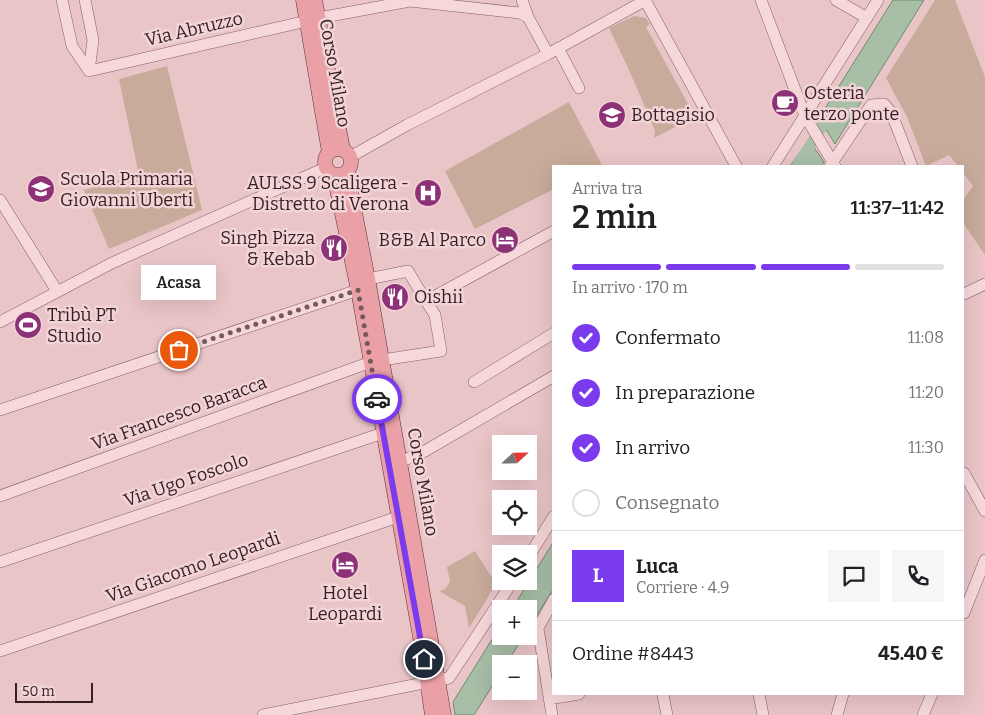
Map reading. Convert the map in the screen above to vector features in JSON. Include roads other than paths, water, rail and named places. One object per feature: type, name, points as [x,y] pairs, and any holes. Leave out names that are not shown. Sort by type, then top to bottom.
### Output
[{"type":"main road","name":"Corso Milano","points":[[303,0],[313,20],[341,153]]},
{"type":"main road","name":"Corso Milano","points":[[313,20],[316,0]]},
{"type":"main road","points":[[341,153],[350,167],[336,172],[325,159],[341,153]]},
{"type":"main road","name":"Corso Milano","points":[[336,172],[368,279],[383,433],[398,518],[440,714]]},
{"type":"main road","name":"Corso Milano","points":[[336,172],[358,290],[377,361],[400,462],[433,682]]},
{"type":"street","points":[[62,0],[72,46],[89,71]]},
{"type":"street","points":[[85,0],[93,40],[89,71]]},
{"type":"street","points":[[522,0],[528,17],[579,88]]},
{"type":"street","points":[[341,153],[407,125],[553,51],[645,0],[735,165]]},
{"type":"street","points":[[761,0],[808,120],[832,163],[871,105],[884,104],[891,112],[912,165]]},
{"type":"street","points":[[836,0],[867,18]]},
{"type":"street","points":[[774,165],[808,120],[878,0]]},
{"type":"street","name":"Via Abruzzo","points":[[89,71],[313,20],[410,1],[501,5],[528,17]]},
{"type":"street","points":[[0,322],[112,263],[336,172]]},
{"type":"street","points":[[0,200],[57,291]]},
{"type":"street","points":[[368,279],[408,271],[426,301],[552,236]]},
{"type":"street","points":[[964,294],[985,284]]},
{"type":"street","points":[[0,410],[358,290]]},
{"type":"street","name":"Via Francesco Baracca","points":[[0,496],[377,361],[441,351],[435,315],[426,301]]},
{"type":"street","points":[[474,382],[552,334]]},
{"type":"street","points":[[400,462],[440,442],[552,377]]},
{"type":"street","name":"Via Ugo Foscolo","points":[[0,562],[383,433]]},
{"type":"street","points":[[964,473],[985,511]]},
{"type":"street","name":"Via Giacomo Leopardi","points":[[0,651],[398,518]]},
{"type":"street","points":[[536,545],[552,519]]},
{"type":"street","points":[[964,613],[966,601],[985,560]]},
{"type":"street","points":[[263,715],[448,678],[507,590]]},
{"type":"street","points":[[552,603],[538,628],[552,715]]},
{"type":"street","points":[[550,699],[573,695]]},
{"type":"street","points":[[663,695],[667,715]]},
{"type":"street","points":[[759,695],[763,715]]},
{"type":"street","points":[[837,715],[843,695]]},
{"type":"street","points":[[923,715],[932,695]]},
{"type":"waterway","points":[[798,165],[830,114]]},
{"type":"place","name":"Osteria terzo ponte","points":[[785,103]]},
{"type":"place","name":"Bottagisio","points":[[612,115]]},
{"type":"place","name":"Scuola Primaria Giovanni Uberti","points":[[41,189]]},
{"type":"place","name":"AULSS 9 Scaligera - Distretto di Verona","points":[[428,193]]},
{"type":"place","name":"B&B Al Parco","points":[[505,240]]},
{"type":"place","name":"Singh Pizza & Kebab","points":[[334,248]]},
{"type":"place","name":"Oishii","points":[[395,297]]},
{"type":"place","name":"Tribù PT Studio","points":[[28,325]]},
{"type":"place","name":"Acasa","points":[[179,350]]},
{"type":"place","name":"Hotel Leopardi","points":[[345,565]]}]
